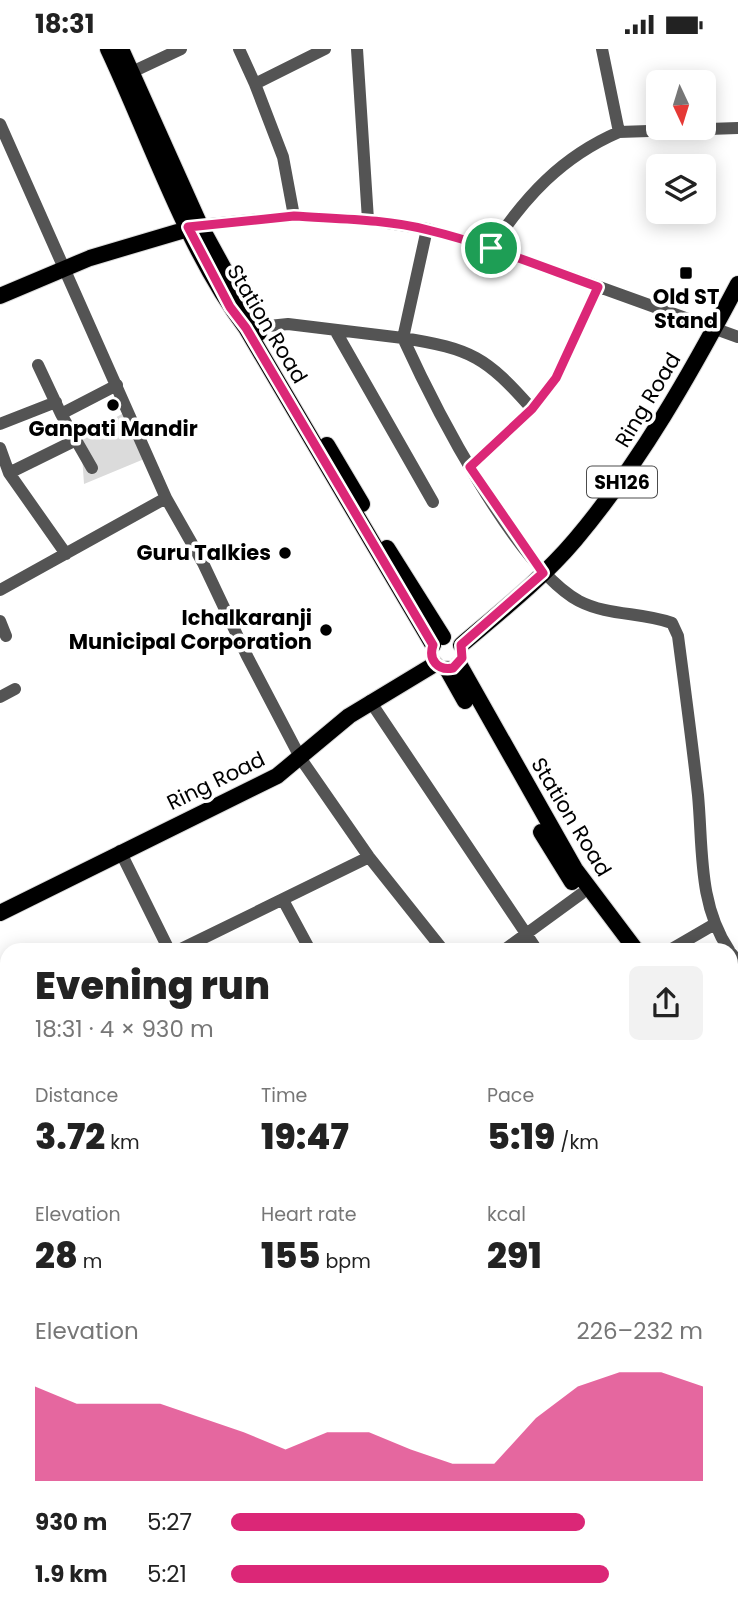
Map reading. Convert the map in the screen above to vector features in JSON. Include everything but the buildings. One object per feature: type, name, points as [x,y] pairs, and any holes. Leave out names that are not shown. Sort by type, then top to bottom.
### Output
[{"type":"main road","name":"Station Road","points":[[108,49],[194,226],[251,328],[438,641]]},
{"type":"main road","name":"Station Road","points":[[121,49],[194,226]]},
{"type":"main road","points":[[0,296],[65,267],[194,226]]},
{"type":"main road","name":"Ring Road","points":[[461,645],[543,573],[573,542],[627,475],[715,328],[738,284]]},
{"type":"main road","points":[[456,640],[463,651],[447,665],[432,658],[438,641],[456,640]]},
{"type":"main road","name":"Station Road","points":[[447,665],[558,862],[619,943]]},
{"type":"main road","name":"Station Road","points":[[447,665],[576,869],[631,943]]},
{"type":"main road","name":"Ring Road","points":[[0,913],[120,851],[277,776],[370,701],[447,665]]},
{"type":"street","points":[[132,72],[181,49]]},
{"type":"street","points":[[239,49],[283,157],[294,216]]},
{"type":"street","points":[[255,84],[325,49]]},
{"type":"street","points":[[357,49],[368,221]]},
{"type":"street","points":[[602,49],[619,132]]},
{"type":"street","points":[[0,124],[166,498],[203,563],[247,656],[301,759],[369,857],[437,943]]},
{"type":"street","points":[[491,248],[521,204],[558,169],[602,140],[619,132],[738,128]]},
{"type":"street","points":[[194,226],[294,216],[368,221],[427,229],[491,248],[738,337]]},
{"type":"street","points":[[427,229],[403,338],[432,400],[470,467],[543,573],[566,593],[596,608],[663,620],[676,629],[696,780],[703,874],[713,925],[724,943]]},
{"type":"street","points":[[470,467],[532,409],[556,378],[598,287]]},
{"type":"street","points":[[251,328],[288,324],[403,338],[455,348],[495,369],[532,409]]},
{"type":"street","points":[[334,330],[433,502]]},
{"type":"street","points":[[38,365],[58,408],[92,468]]},
{"type":"street","points":[[0,424],[58,408],[117,385]]},
{"type":"street","points":[[9,473],[76,440]]},
{"type":"street","points":[[0,448],[9,473],[66,554]]},
{"type":"street","points":[[0,590],[166,498]]},
{"type":"street","points":[[0,621],[6,636]]},
{"type":"street","points":[[0,697],[15,689]]},
{"type":"street","points":[[370,701],[532,943]]},
{"type":"street","points":[[120,851],[166,943]]},
{"type":"street","points":[[194,943],[369,857]]},
{"type":"street","points":[[513,943],[581,894]]},
{"type":"street","points":[[283,900],[306,943]]},
{"type":"street","points":[[682,943],[713,925]]},
{"type":"shaded area","points":[[129,410],[149,457],[84,484],[82,455],[72,442]]},
{"type":"place","name":"Old ST Stand","points":[[686,273]]},
{"type":"place","name":"Ganpati Mandir","points":[[113,405]]},
{"type":"place","name":"Guru Talkies","points":[[285,553]]},
{"type":"place","name":"Ichalkaranji Municipal Corporation","points":[[326,630]]},
{"type":"route","points":[[294,216],[368,221],[427,229],[491,248],[598,287],[556,378],[532,409],[470,467],[543,573],[461,645],[463,651],[459,664],[447,669],[435,664],[431,651],[433,645],[246,328],[230,307],[188,227],[294,216]]}]
